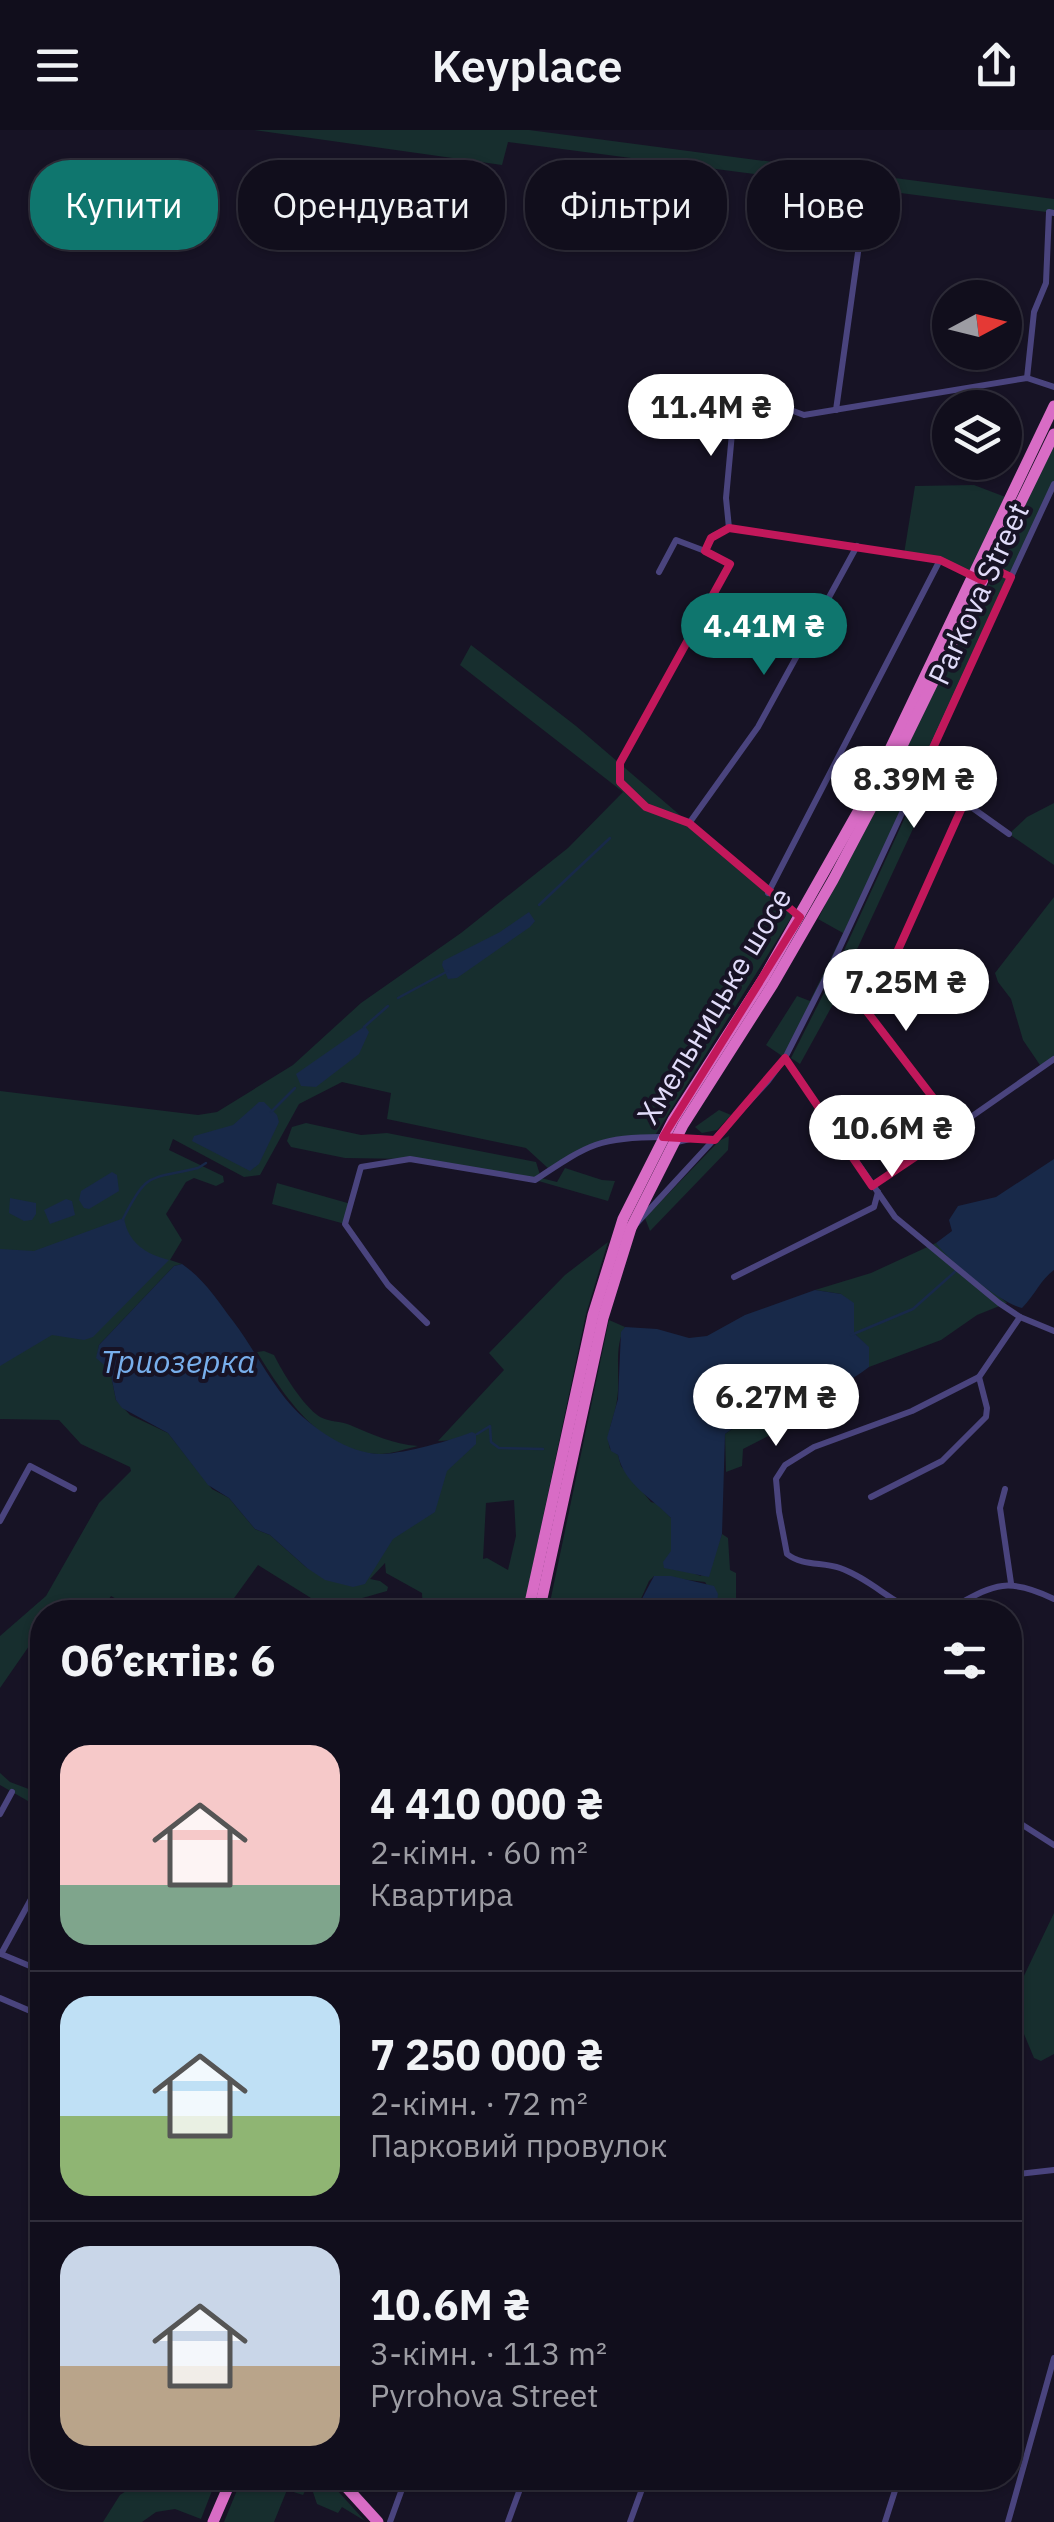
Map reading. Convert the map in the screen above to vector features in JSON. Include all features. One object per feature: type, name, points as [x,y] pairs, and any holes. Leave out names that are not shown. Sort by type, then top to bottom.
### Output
[{"type":"highway","name":"Хмельницьке шосе","points":[[598,1317],[668,1140],[773,984],[832,880],[978,579],[1054,406]]},
{"type":"highway","name":"Хмельницьке шосе","points":[[598,1317],[614,1240],[872,786],[978,579],[990,567],[1054,434]]},
{"type":"highway","points":[[531,1600],[598,1317]]},
{"type":"highway","points":[[541,1600],[598,1317]]},
{"type":"highway","points":[[213,2522],[227,2490]]},
{"type":"highway","points":[[340,2490],[369,2522]]},
{"type":"highway","points":[[349,2490],[378,2522]]},
{"type":"street","points":[[1027,378],[1033,317],[1046,283],[1048,212],[1054,213]]},
{"type":"street","points":[[836,410],[859,250]]},
{"type":"street","points":[[729,528],[726,498],[736,390],[800,414],[1027,378],[1054,387]]},
{"type":"street","name":"Parkova Street","points":[[631,1228],[715,1140],[785,1058],[1054,484]]},
{"type":"street","points":[[705,551],[713,536],[729,528],[940,560],[978,579]]},
{"type":"street","points":[[659,572],[676,540],[730,564],[620,763],[623,788],[646,807],[689,823],[800,917]]},
{"type":"street","points":[[689,823],[758,727],[858,546]]},
{"type":"street","points":[[768,893],[940,560]]},
{"type":"street","points":[[990,567],[1011,577]]},
{"type":"street","points":[[922,772],[1009,834]]},
{"type":"street","points":[[842,979],[862,968],[879,976],[889,970],[964,802]]},
{"type":"street","points":[[828,973],[842,979],[957,1129]]},
{"type":"street","points":[[785,1058],[895,1217],[1020,1317],[1054,1331]]},
{"type":"street","points":[[875,1189],[1054,1059]]},
{"type":"street","points":[[427,1323],[388,1285],[345,1224],[361,1167],[410,1160],[536,1180],[598,1142],[715,1140]]},
{"type":"street","points":[[734,1277],[874,1207],[875,1189]]},
{"type":"street","points":[[896,1600],[837,1566],[794,1559],[787,1554],[776,1480],[784,1465],[814,1447],[912,1411],[980,1377],[1020,1317]]},
{"type":"street","points":[[871,1497],[942,1461],[986,1417],[988,1408],[980,1377]]},
{"type":"street","points":[[0,1522],[30,1466],[74,1489]]},
{"type":"street","points":[[1005,1489],[1000,1508],[1011,1583]]},
{"type":"street","points":[[972,1600],[1011,1583],[1028,1586],[1054,1599]]},
{"type":"street","points":[[0,1814],[12,1792]]},
{"type":"street","points":[[1022,1826],[1054,1845]]},
{"type":"street","points":[[30,1901],[0,1954],[30,1966]]},
{"type":"street","points":[[0,1998],[30,2011]]},
{"type":"street","points":[[1022,2174],[1054,2170]]},
{"type":"street","points":[[1022,2472],[1054,2358]]},
{"type":"street","points":[[390,2522],[402,2490]]},
{"type":"street","points":[[508,2522],[520,2490]]},
{"type":"street","points":[[630,2522],[642,2490]]},
{"type":"street","points":[[885,2522],[894,2490]]},
{"type":"street","points":[[1008,2522],[1017,2490]]},
{"type":"highlighted area","points":[[729,528],[940,560],[983,581],[990,567],[1011,577],[922,772],[964,803],[889,970],[842,979],[957,1129],[872,1186],[785,1058],[715,1140],[663,1137],[800,917],[689,823],[646,807],[620,782],[620,763],[730,564],[705,551],[711,538]]},
{"type":"green space","points":[[254,130],[529,130],[757,160],[747,160],[747,173],[727,170],[727,160],[646,160],[508,142],[503,160],[467,160]]},
{"type":"green space","points":[[900,179],[1054,199],[1054,213],[900,193]]},
{"type":"green space","points":[[1054,442],[1054,484],[785,1058],[766,1045],[797,996],[810,1001],[843,933],[818,919],[996,569]]},
{"type":"green space","points":[[974,485],[1008,498],[971,575],[940,560],[904,554],[915,486]]},
{"type":"green space","points":[[471,645],[576,726],[794,913],[654,1137],[609,1140],[550,1170],[526,1148],[387,1119],[391,1093],[342,1082],[299,1104],[260,1175],[244,1177],[173,1139],[169,1150],[223,1176],[224,1182],[216,1186],[194,1178],[186,1182],[166,1214],[182,1240],[170,1260],[182,1264],[174,1266],[99,1345],[97,1357],[110,1370],[116,1400],[130,1415],[168,1433],[212,1489],[229,1498],[255,1529],[270,1535],[307,1568],[455,1440],[438,1441],[504,1370],[489,1353],[565,1275],[608,1242],[586,1314],[526,1600],[422,1600],[422,1593],[386,1573],[385,1563],[370,1579],[380,1581],[388,1587],[387,1591],[355,1600],[314,1600],[258,1565],[233,1600],[118,1600],[111,1596],[108,1600],[41,1600],[99,1503],[131,1471],[130,1467],[81,1444],[59,1420],[0,1419],[0,1091],[198,1115],[217,1112],[293,1065],[361,1003],[461,933],[568,848],[623,792],[460,665]],"holes":[[[514,1500],[516,1536],[508,1570],[483,1559],[486,1503]]]},
{"type":"green space","points":[[919,799],[925,803],[846,973],[841,975],[836,968],[912,802]]},
{"type":"green space","points":[[1054,803],[1054,865],[1009,834],[1027,817]]},
{"type":"green space","points":[[1054,897],[1054,1059],[1042,1068],[1023,1040],[1011,999],[995,973]]},
{"type":"green space","points":[[839,982],[843,986],[800,1064],[791,1058],[828,985]]},
{"type":"green space","points":[[719,1110],[731,1115],[717,1130],[702,1133],[695,1127]]},
{"type":"green space","points":[[306,1123],[361,1135],[387,1133],[536,1162],[541,1178],[557,1182],[565,1168],[615,1181],[608,1201],[535,1180],[410,1159],[345,1158],[291,1147],[287,1141],[292,1127]]},
{"type":"green space","points":[[729,1136],[728,1150],[650,1231],[645,1218],[719,1141]]},
{"type":"green space","points":[[277,1183],[351,1204],[345,1224],[272,1204]]},
{"type":"green space","points":[[936,1243],[1007,1303],[977,1315],[941,1340],[869,1367],[869,1348],[854,1333],[841,1294],[815,1290],[871,1273]]},
{"type":"green space","points":[[609,1320],[625,1327],[619,1344],[618,1391],[609,1431],[610,1449],[651,1502],[671,1518],[676,1554],[684,1567],[701,1576],[722,1534],[728,1538],[730,1570],[736,1573],[736,1600],[716,1600],[705,1582],[654,1576],[640,1600],[551,1600]]},
{"type":"green space","points":[[257,1352],[274,1355],[300,1397],[320,1417],[418,1446],[379,1454],[339,1444],[292,1403]]},
{"type":"green space","points":[[772,1408],[780,1430],[743,1449],[742,1466],[726,1472],[725,1434]]},
{"type":"green space","points":[[30,1610],[30,1645],[0,1688],[0,1636]]},
{"type":"green space","points":[[0,1773],[10,1782],[30,1790],[30,1802],[0,1785]]},
{"type":"green space","points":[[1054,1913],[1054,2054],[1041,2061],[1034,2058],[1022,2034],[1022,1980]]},
{"type":"green space","points":[[128,2490],[212,2490],[201,2519],[175,2509],[156,2512],[142,2522],[103,2522],[120,2495]]},
{"type":"green space","points":[[237,2490],[287,2490],[274,2522],[224,2522]]},
{"type":"green space","points":[[337,2490],[365,2521],[342,2507],[338,2513],[317,2504],[313,2492]]},
{"type":"water","points":[[529,912],[535,921],[530,927],[457,978],[448,979],[443,961],[500,932]]},
{"type":"water","points":[[365,1026],[369,1032],[359,1054],[316,1087],[301,1086],[296,1074]]},
{"type":"water","points":[[259,1102],[277,1115],[279,1122],[259,1164],[250,1171],[192,1141],[194,1136],[233,1125]]},
{"type":"water","points":[[1054,1159],[1054,1270],[1022,1308],[976,1280],[936,1243],[952,1231],[949,1220],[958,1206],[996,1197]]},
{"type":"water","points":[[112,1172],[117,1175],[119,1191],[89,1209],[84,1208],[79,1200],[81,1191]]},
{"type":"water","points":[[10,1198],[36,1203],[32,1220],[24,1221],[9,1213]]},
{"type":"water","points":[[66,1199],[72,1201],[75,1215],[50,1224],[44,1210]]},
{"type":"water","name":"Триозерка","points":[[124,1218],[129,1234],[139,1246],[169,1260],[93,1337],[84,1340],[52,1335],[0,1366],[0,1249],[34,1251]]},
{"type":"water","name":"Триозерка","points":[[182,1264],[216,1298],[290,1404],[332,1438],[357,1450],[382,1454],[476,1434],[476,1444],[447,1471],[435,1512],[393,1539],[365,1584],[353,1587],[325,1580],[307,1568],[270,1535],[255,1529],[229,1498],[208,1485],[168,1433],[122,1408],[116,1400],[110,1370],[96,1358],[99,1345],[174,1266]]},
{"type":"water","points":[[815,1290],[841,1294],[854,1303],[854,1333],[869,1347],[869,1367],[823,1394],[754,1417],[725,1434],[722,1534],[709,1577],[664,1568],[663,1562],[671,1551],[671,1518],[633,1483],[618,1455],[611,1451],[607,1438],[618,1399],[621,1332],[625,1327],[657,1329],[689,1338],[707,1336],[745,1315]]},
{"type":"water","points":[[654,1576],[714,1586],[718,1594],[717,1600],[641,1600]]},
{"type":"waterway","points":[[539,905],[610,838]]},
{"type":"waterway","points":[[398,998],[448,971]]},
{"type":"waterway","points":[[364,1027],[388,1006]]},
{"type":"waterway","points":[[271,1112],[295,1088]]},
{"type":"waterway","points":[[123,1219],[138,1192],[151,1180],[206,1163]]},
{"type":"waterway","points":[[851,1335],[913,1309],[958,1269]]},
{"type":"waterway","points":[[477,1434],[490,1426],[491,1442],[499,1448],[543,1449]]}]
